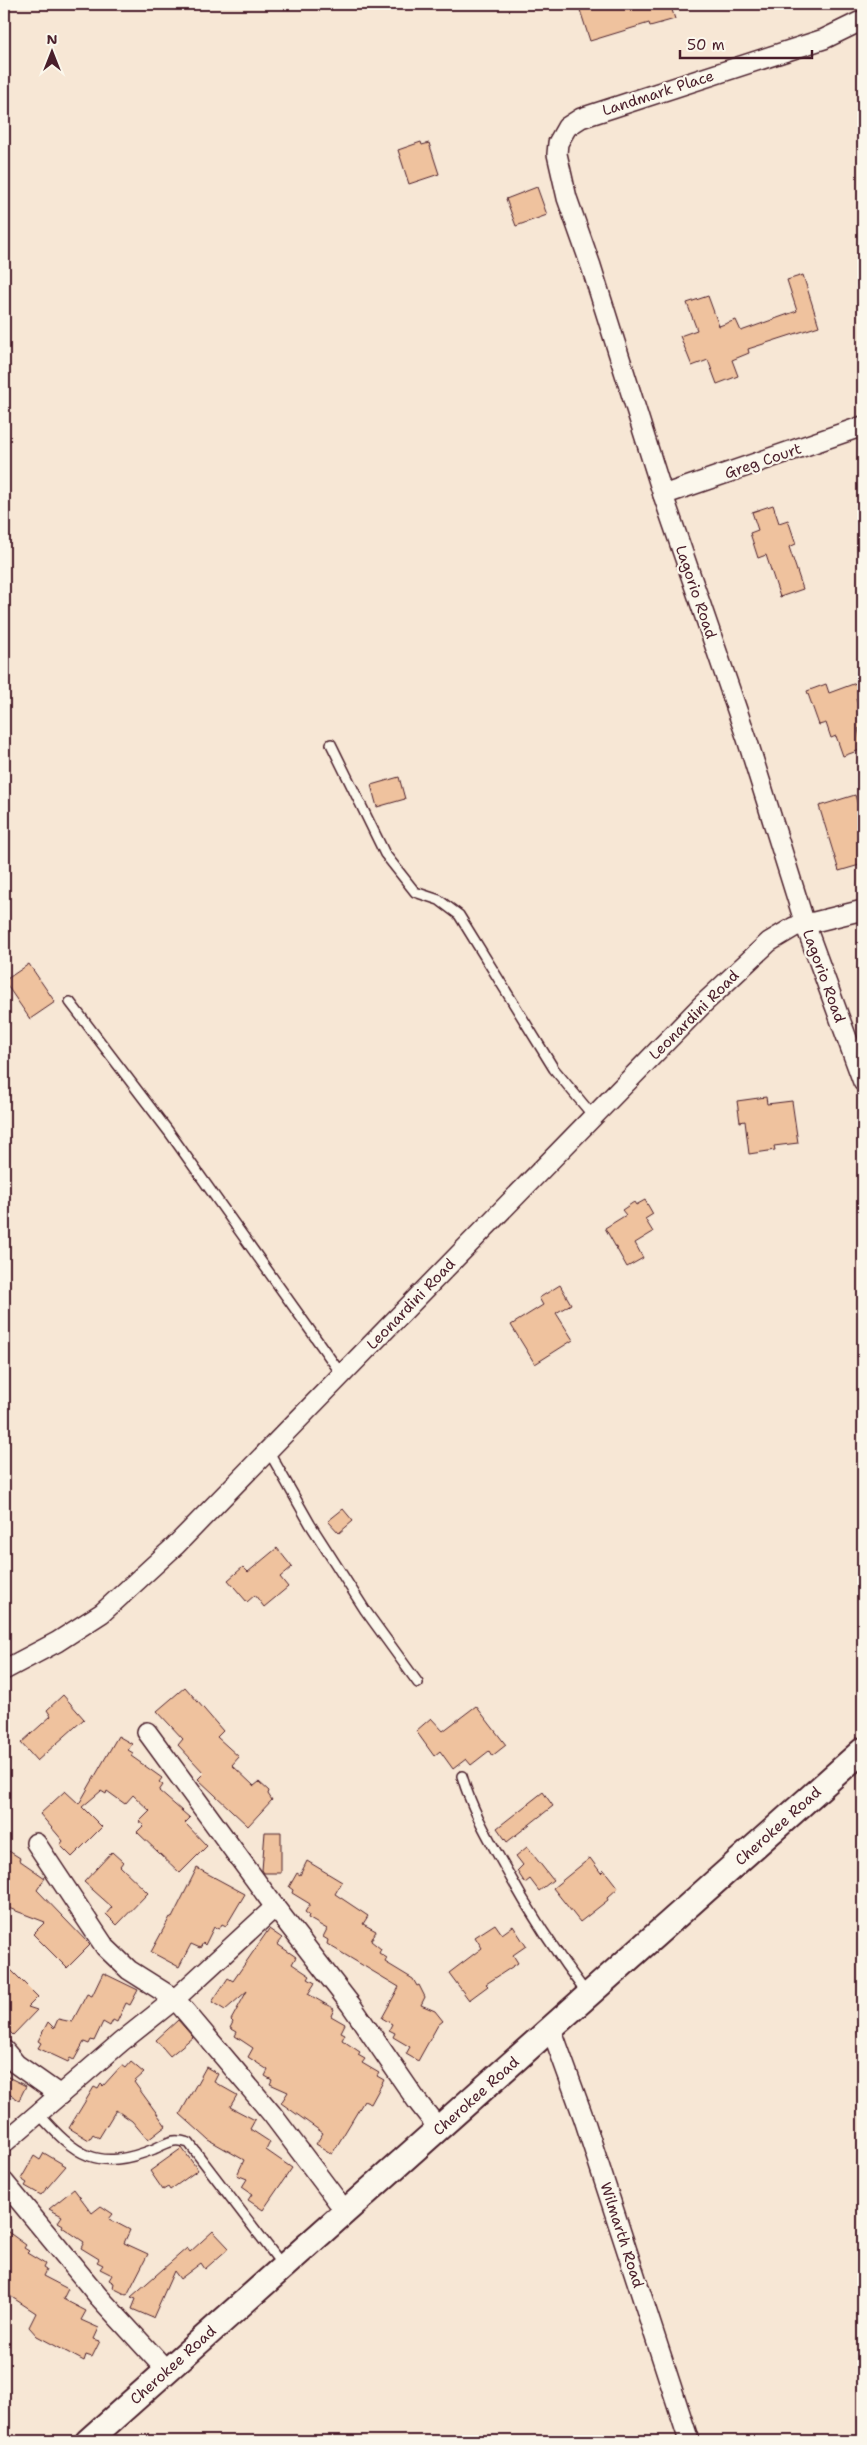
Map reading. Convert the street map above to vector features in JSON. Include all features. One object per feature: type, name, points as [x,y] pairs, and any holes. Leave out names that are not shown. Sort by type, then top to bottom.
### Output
[{"type":"street","name":"Landmark Place","points":[[592,114],[824,39],[863,20]]},
{"type":"street","name":"Lagorio Road","points":[[592,114],[567,127],[558,142],[557,154],[567,198],[591,266],[664,495],[747,739],[805,924],[863,1082]]},
{"type":"street","name":"Greg Court","points":[[664,495],[863,426]]},
{"type":"street","name":"Leonardini Road","points":[[4,1670],[57,1642],[102,1613],[175,1546],[702,1006],[770,942],[794,927],[863,910]]},
{"type":"street","points":[[147,1732],[275,1907],[351,2005],[417,2101],[439,2129]]},
{"type":"street","name":"Cherokee Road","points":[[88,2441],[863,1750]]},
{"type":"street","points":[[36,1844],[105,1947],[129,1970],[175,1999],[272,2114],[346,2211]]},
{"type":"street","points":[[4,2143],[175,1999],[275,1907]]},
{"type":"street","name":"Wilmarth Road","points":[[550,2031],[555,2039],[584,2119],[689,2441]]},
{"type":"street","points":[[4,2050],[16,2064],[60,2095]]},
{"type":"street","points":[[4,2182],[99,2297],[167,2371]]},
{"type":"lane","points":[[331,744],[385,854],[415,892],[439,900],[459,915],[554,1069],[594,1117]]},
{"type":"lane","points":[[70,1002],[169,1132],[342,1375]]},
{"type":"lane","points":[[268,1450],[310,1524],[365,1610],[418,1683]]},
{"type":"lane","points":[[462,1776],[469,1799],[521,1897],[564,1964],[588,1996]]},
{"type":"lane","points":[[38,2114],[62,2140],[79,2152],[98,2160],[123,2159],[175,2139],[190,2142],[283,2266]]},
{"type":"building","points":[[599,4],[670,4],[675,19],[650,26],[649,23],[590,41],[580,10]]},
{"type":"building","points":[[421,142],[422,145],[429,143],[439,174],[409,184],[398,150]]},
{"type":"building","points":[[537,187],[547,215],[516,226],[506,199]]},
{"type":"building","points":[[803,275],[819,326],[748,349],[749,353],[732,360],[738,376],[717,384],[708,360],[692,366],[680,336],[697,330],[687,303],[708,296],[719,326],[736,320],[741,331],[797,311],[787,280]]},
{"type":"building","points":[[773,505],[779,523],[788,520],[796,544],[789,547],[803,589],[780,597],[766,555],[758,558],[750,533],[758,530],[752,512]]},
{"type":"building","points":[[856,683],[861,697],[856,699],[863,719],[863,727],[858,729],[863,749],[843,756],[836,736],[831,738],[826,723],[819,725],[807,691],[826,684],[829,693]]},
{"type":"building","points":[[399,777],[405,799],[377,807],[371,785]]},
{"type":"building","points":[[855,795],[863,822],[863,864],[839,871],[819,806]]},
{"type":"building","points":[[29,964],[55,1002],[30,1019],[4,981]]},
{"type":"building","points":[[766,1097],[767,1104],[792,1101],[798,1143],[774,1146],[775,1150],[749,1154],[745,1121],[740,1122],[737,1101]]},
{"type":"building","points":[[645,1200],[653,1214],[645,1219],[653,1232],[635,1243],[643,1258],[627,1267],[605,1228],[626,1215],[622,1210],[634,1202],[636,1205]]},
{"type":"building","points":[[560,1285],[571,1304],[556,1313],[573,1340],[535,1364],[511,1325],[543,1305],[539,1298]]},
{"type":"building","points":[[343,1509],[353,1521],[339,1533],[328,1521]]},
{"type":"building","points":[[277,1548],[292,1567],[280,1577],[288,1587],[264,1607],[255,1595],[247,1602],[228,1580],[243,1567],[248,1572]]},
{"type":"building","points":[[185,1687],[223,1731],[217,1737],[239,1757],[232,1765],[254,1786],[259,1782],[269,1791],[268,1794],[272,1800],[248,1826],[198,1779],[204,1773],[178,1745],[183,1739],[157,1711]]},
{"type":"building","points":[[63,1695],[84,1719],[37,1761],[21,1743],[51,1716],[47,1710]]},
{"type":"building","points":[[476,1706],[506,1745],[492,1756],[489,1751],[471,1765],[466,1759],[453,1769],[440,1751],[434,1756],[416,1731],[431,1718],[443,1731]]},
{"type":"building","points":[[118,1736],[132,1744],[128,1750],[133,1753],[131,1756],[162,1778],[159,1782],[163,1785],[159,1791],[190,1818],[185,1823],[207,1846],[180,1873],[137,1832],[144,1825],[139,1822],[150,1811],[133,1795],[125,1804],[107,1791],[106,1794],[101,1791],[82,1807],[102,1827],[72,1857],[60,1845],[63,1841],[40,1814],[65,1791],[79,1804]]},
{"type":"building","points":[[543,1792],[553,1806],[507,1842],[497,1828]]},
{"type":"building","points":[[265,1832],[281,1832],[281,1873],[264,1873],[262,1870]]},
{"type":"building","points":[[527,1847],[553,1880],[539,1891],[530,1879],[525,1883],[517,1871],[523,1865],[516,1856]]},
{"type":"building","points":[[4,1848],[45,1878],[37,1890],[90,1945],[67,1968],[33,1934],[45,1922],[11,1909],[4,1904]]},
{"type":"building","points":[[112,1852],[123,1862],[120,1866],[148,1893],[117,1925],[106,1914],[112,1907],[84,1882]]},
{"type":"building","points":[[590,1858],[601,1873],[604,1870],[618,1888],[607,1898],[608,1900],[580,1922],[553,1888]]},
{"type":"building","points":[[307,1861],[342,1882],[335,1894],[368,1916],[363,1924],[376,1931],[371,1941],[381,1949],[379,1953],[387,1958],[385,1962],[413,1979],[417,1986],[419,1985],[425,1997],[421,2005],[435,2011],[443,2021],[438,2025],[418,2061],[406,2054],[410,2047],[393,2037],[395,2033],[389,2030],[392,2024],[382,2018],[399,1987],[327,1944],[328,1940],[323,1937],[327,1929],[308,1918],[309,1915],[305,1912],[310,1904],[292,1893],[293,1890],[289,1887],[297,1873],[300,1875]]},
{"type":"building","points":[[197,1868],[245,1894],[226,1926],[222,1924],[219,1929],[214,1927],[205,1945],[203,1943],[200,1948],[191,1944],[179,1967],[151,1952],[170,1917],[172,1918]]},
{"type":"building","points":[[495,1924],[502,1934],[513,1926],[526,1946],[513,1955],[518,1963],[486,1984],[488,1986],[469,2000],[449,1973],[482,1948],[475,1937]]},
{"type":"building","points":[[269,1929],[282,1938],[277,1944],[296,1957],[292,1964],[310,1976],[308,1979],[315,1983],[308,1994],[334,2009],[331,2016],[345,2024],[341,2032],[345,2034],[342,2040],[360,2052],[358,2055],[365,2059],[362,2063],[379,2073],[377,2076],[384,2080],[371,2104],[364,2101],[332,2154],[316,2144],[323,2133],[281,2103],[288,2092],[270,2084],[272,2080],[265,2076],[268,2070],[248,2057],[253,2048],[235,2036],[237,2032],[230,2028],[233,2022],[231,2020],[247,1991],[225,2010],[212,2002],[228,1978],[233,1981]]},
{"type":"building","points":[[4,1963],[38,1997],[28,2007],[37,2010],[13,2035],[4,2026]]},
{"type":"building","points":[[103,1973],[138,1990],[130,2005],[126,2003],[117,2022],[113,2020],[110,2026],[103,2022],[94,2041],[91,2040],[89,2044],[84,2042],[74,2060],[70,2058],[68,2062],[38,2048],[41,2043],[38,2041],[48,2022],[54,2028],[58,2019],[72,2022],[87,1994],[92,1996]]},
{"type":"building","points":[[178,2020],[193,2037],[170,2056],[156,2040]]},
{"type":"building","points":[[131,2062],[144,2073],[134,2082],[166,2126],[148,2140],[132,2121],[116,2110],[99,2138],[93,2134],[89,2140],[69,2128],[94,2087],[98,2089],[101,2084],[103,2086],[122,2065],[126,2068]]},
{"type":"building","points":[[206,2067],[218,2074],[214,2082],[237,2095],[230,2107],[255,2120],[250,2129],[270,2142],[266,2150],[292,2168],[263,2210],[248,2200],[252,2194],[242,2187],[247,2179],[237,2175],[244,2160],[209,2140],[180,2114]]},
{"type":"building","points":[[4,2075],[26,2086],[19,2100],[4,2091]]},
{"type":"building","points":[[182,2148],[198,2170],[170,2190],[168,2187],[163,2190],[150,2171]]},
{"type":"building","points":[[44,2153],[66,2166],[41,2195],[25,2186],[27,2183],[21,2179],[34,2156],[40,2160]]},
{"type":"building","points":[[74,2189],[92,2213],[101,2206],[113,2214],[109,2219],[130,2230],[124,2243],[148,2254],[127,2295],[113,2288],[114,2283],[109,2280],[112,2275],[100,2269],[103,2265],[97,2262],[99,2259],[81,2248],[84,2242],[62,2227],[63,2225],[58,2222],[62,2216],[49,2209]]},
{"type":"building","points":[[4,2229],[26,2245],[24,2248],[29,2251],[27,2253],[45,2264],[43,2268],[46,2270],[43,2276],[68,2289],[63,2299],[86,2311],[81,2320],[99,2328],[94,2339],[100,2341],[92,2357],[86,2355],[84,2361],[37,2336],[29,2327],[36,2313],[4,2292]]},
{"type":"building","points":[[213,2231],[229,2248],[205,2269],[201,2263],[180,2279],[174,2271],[153,2318],[132,2309],[136,2299],[131,2297],[187,2248],[190,2252]]}]
